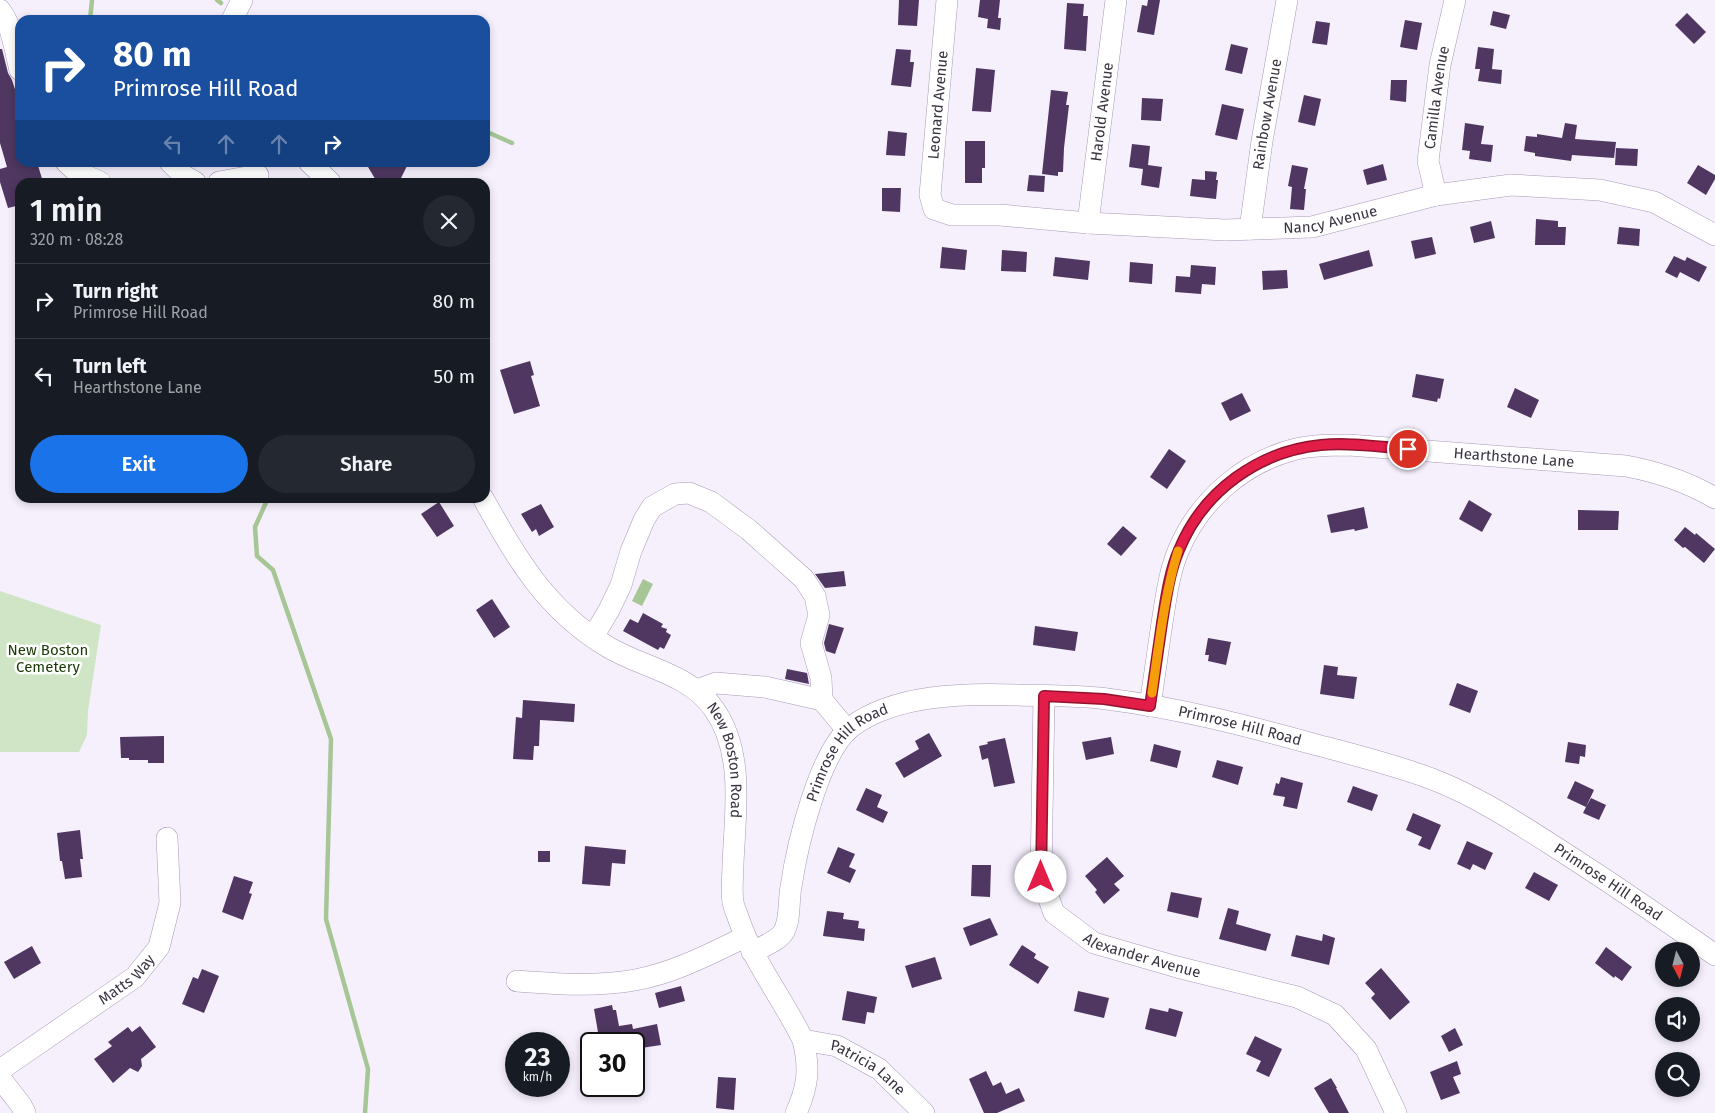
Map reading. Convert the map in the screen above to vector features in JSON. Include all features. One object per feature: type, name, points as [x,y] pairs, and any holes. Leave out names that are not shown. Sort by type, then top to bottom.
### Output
[{"type":"street","points":[[234,15],[242,0]]},
{"type":"street","name":"Leonard Avenue","points":[[934,209],[930,195],[947,0]]},
{"type":"street","name":"Harold Avenue","points":[[1088,223],[1116,0]]},
{"type":"street","name":"Rainbow Avenue","points":[[1250,229],[1262,142],[1288,0]]},
{"type":"street","name":"Camilla Avenue","points":[[1436,195],[1428,161],[1440,65],[1455,0]]},
{"type":"street","points":[[0,10],[4,14],[15,51]]},
{"type":"street","points":[[175,167],[188,178]]},
{"type":"street","points":[[314,167],[326,178]]},
{"type":"street","points":[[74,172],[90,178]]},
{"type":"street","points":[[236,178],[258,173]]},
{"type":"street","name":"Nancy Avenue","points":[[934,209],[952,215],[1000,215],[1088,223],[1225,230],[1312,227],[1436,195],[1511,185],[1600,190],[1654,202],[1715,235]]},
{"type":"street","name":"Hearthstone Lane","points":[[1150,706],[1166,601],[1171,575],[1179,550],[1191,526],[1206,504],[1247,469],[1271,457],[1296,449],[1322,445],[1349,445],[1626,466],[1676,478],[1715,498]]},
{"type":"street","points":[[593,637],[621,585],[631,551],[644,520],[652,507],[675,494],[689,493],[711,502],[749,530],[804,579],[816,596],[819,615],[810,643],[822,678],[822,700]]},
{"type":"street","name":"New Boston Road","points":[[487,503],[532,580],[573,622],[609,647],[670,674],[697,690],[714,709],[728,734],[734,760],[736,790],[733,902],[749,945],[803,1040],[808,1059],[807,1076],[802,1101],[796,1113]]},
{"type":"street","points":[[697,690],[716,683],[765,687],[822,700],[847,730]]},
{"type":"street","name":"Primrose Hill Road","points":[[517,981],[592,983],[635,980],[749,945],[777,939],[787,924],[788,902],[796,857],[814,792],[831,753],[847,730],[863,718],[880,711],[939,696],[976,693],[1104,699],[1150,706],[1238,724],[1353,755],[1432,779],[1496,809],[1579,862],[1715,955]]},
{"type":"street","name":"Alexander Avenue","points":[[1044,696],[1041,877],[1054,913],[1094,943],[1297,998],[1335,1015],[1366,1049],[1396,1113]]},
{"type":"street","name":"Matts Way","points":[[0,1070],[135,977],[159,947],[170,903],[167,838]]},
{"type":"street","name":"Patricia Lane","points":[[803,1040],[837,1046],[879,1069],[924,1113]]},
{"type":"street","points":[[0,1078],[25,1113]]},
{"type":"green space","name":"New Boston Cemetery","points":[[0,591],[101,625],[88,711],[87,735],[79,752],[0,752]]},
{"type":"shaded area","points":[[643,579],[653,584],[642,606],[632,601]]},
{"type":"building","points":[[899,0],[919,0],[917,26],[898,25]]},
{"type":"building","points":[[980,0],[1000,0],[998,18],[1001,18],[1000,30],[987,28],[988,19],[978,17]]},
{"type":"building","points":[[1148,0],[1160,0],[1154,35],[1137,32],[1142,5],[1147,6]]},
{"type":"building","points":[[1067,3],[1084,4],[1083,16],[1088,16],[1086,51],[1064,49]]},
{"type":"building","points":[[1493,11],[1510,15],[1506,29],[1490,25]]},
{"type":"building","points":[[1687,13],[1706,32],[1694,44],[1675,25]]},
{"type":"building","points":[[1405,20],[1422,23],[1417,50],[1400,47]]},
{"type":"building","points":[[1316,21],[1330,23],[1327,45],[1312,43]]},
{"type":"building","points":[[1231,44],[1248,48],[1242,74],[1225,70]]},
{"type":"building","points":[[1478,47],[1494,49],[1492,69],[1502,70],[1501,84],[1478,81],[1480,69],[1475,69]]},
{"type":"building","points":[[0,49],[2,49],[8,73],[15,89],[15,167],[38,167],[42,178],[15,178],[15,206],[8,208],[0,182],[0,169],[7,167],[0,143]]},
{"type":"building","points":[[896,49],[911,50],[910,62],[914,62],[911,87],[891,85]]},
{"type":"building","points":[[976,68],[995,70],[991,112],[972,111]]},
{"type":"building","points":[[1391,80],[1407,80],[1406,102],[1390,100]]},
{"type":"building","points":[[1051,90],[1068,92],[1066,105],[1069,105],[1063,172],[1058,172],[1058,176],[1042,174]]},
{"type":"building","points":[[1304,95],[1321,99],[1315,126],[1298,122]]},
{"type":"building","points":[[1142,98],[1163,99],[1161,121],[1141,120]]},
{"type":"building","points":[[1222,104],[1244,109],[1237,140],[1215,135]]},
{"type":"building","points":[[1465,123],[1484,126],[1481,144],[1493,145],[1491,162],[1469,159],[1470,151],[1462,150]]},
{"type":"building","points":[[1565,123],[1577,125],[1575,139],[1616,142],[1614,158],[1572,155],[1571,161],[1535,156],[1535,153],[1524,151],[1526,136],[1537,137],[1537,134],[1562,138]]},
{"type":"building","points":[[888,131],[907,133],[905,156],[886,155]]},
{"type":"building","points":[[965,141],[985,141],[985,168],[982,168],[982,183],[965,183]]},
{"type":"building","points":[[1132,144],[1150,146],[1148,165],[1162,167],[1159,188],[1141,185],[1143,169],[1129,167]]},
{"type":"building","points":[[1616,148],[1638,149],[1637,166],[1615,165]]},
{"type":"building","points":[[1383,164],[1387,180],[1367,185],[1363,170]]},
{"type":"building","points":[[1292,165],[1308,168],[1304,189],[1306,189],[1304,210],[1290,209],[1292,187],[1288,186]]},
{"type":"building","points":[[1698,165],[1715,175],[1715,179],[1706,195],[1687,183]]},
{"type":"building","points":[[368,167],[406,167],[401,178],[375,178]]},
{"type":"building","points":[[1205,171],[1217,172],[1216,199],[1190,196],[1192,179],[1205,180]]},
{"type":"building","points":[[1029,175],[1045,176],[1044,192],[1027,191]]},
{"type":"building","points":[[882,188],[901,188],[900,212],[882,211]]},
{"type":"building","points":[[1536,219],[1558,221],[1558,227],[1566,227],[1565,245],[1535,245]]},
{"type":"building","points":[[1491,221],[1495,238],[1474,243],[1470,227]]},
{"type":"building","points":[[1619,227],[1640,229],[1639,246],[1617,244]]},
{"type":"building","points":[[1432,237],[1436,254],[1415,259],[1411,241]]},
{"type":"building","points":[[942,247],[967,250],[965,270],[940,268]]},
{"type":"building","points":[[1002,250],[1027,252],[1026,272],[1001,271]]},
{"type":"building","points":[[1369,250],[1373,266],[1324,280],[1319,264]]},
{"type":"building","points":[[1674,256],[1685,261],[1687,257],[1707,267],[1699,282],[1680,272],[1677,278],[1665,272]]},
{"type":"building","points":[[1055,257],[1090,261],[1088,280],[1053,276]]},
{"type":"building","points":[[1130,262],[1153,264],[1152,284],[1129,282]]},
{"type":"building","points":[[1191,265],[1216,267],[1215,285],[1202,284],[1201,294],[1175,292],[1176,276],[1190,277]]},
{"type":"building","points":[[1287,270],[1288,288],[1263,290],[1262,271]]},
{"type":"building","points":[[530,361],[534,375],[531,376],[540,406],[514,414],[500,370]]},
{"type":"building","points":[[1416,374],[1444,379],[1440,399],[1438,398],[1437,402],[1412,397]]},
{"type":"building","points":[[1515,388],[1539,400],[1531,418],[1507,407]]},
{"type":"building","points":[[1242,393],[1251,411],[1230,421],[1221,403]]},
{"type":"building","points":[[1169,449],[1186,461],[1167,489],[1150,477]]},
{"type":"building","points":[[1469,500],[1492,514],[1482,532],[1459,519]]},
{"type":"building","points":[[440,503],[454,526],[437,537],[421,514]]},
{"type":"building","points":[[541,504],[554,527],[539,536],[536,529],[532,532],[521,514]]},
{"type":"building","points":[[1364,507],[1368,528],[1331,533],[1327,515]]},
{"type":"building","points":[[1578,510],[1619,511],[1618,530],[1578,530]]},
{"type":"building","points":[[1123,526],[1137,538],[1121,556],[1107,544]]},
{"type":"building","points":[[1685,527],[1695,535],[1696,533],[1715,549],[1704,563],[1674,540]]},
{"type":"building","points":[[844,571],[846,586],[825,588],[815,574]]},
{"type":"building","points":[[492,599],[510,627],[494,638],[476,610]]},
{"type":"building","points":[[643,613],[663,624],[661,627],[667,629],[666,632],[671,635],[664,649],[660,647],[658,650],[623,631],[630,619],[638,623]]},
{"type":"building","points":[[829,624],[844,628],[835,654],[826,651],[824,643]]},
{"type":"building","points":[[1035,626],[1078,632],[1075,651],[1033,645]]},
{"type":"building","points":[[1208,638],[1231,642],[1226,665],[1208,661],[1209,655],[1205,655]]},
{"type":"building","points":[[1324,665],[1338,667],[1337,675],[1357,677],[1354,699],[1320,694]]},
{"type":"building","points":[[787,669],[807,673],[809,684],[785,679]]},
{"type":"building","points":[[1457,683],[1478,691],[1470,713],[1449,705]]},
{"type":"building","points":[[523,700],[575,704],[574,722],[540,720],[539,746],[534,746],[533,760],[513,759],[516,717],[522,718]]},
{"type":"building","points":[[929,733],[942,756],[904,778],[895,763],[919,749],[915,741]]},
{"type":"building","points":[[164,736],[164,763],[148,763],[148,760],[121,758],[120,737]]},
{"type":"building","points":[[1111,737],[1114,754],[1086,760],[1082,742]]},
{"type":"building","points":[[1005,738],[1015,783],[994,787],[988,758],[982,760],[979,746]]},
{"type":"building","points":[[1568,742],[1586,745],[1585,757],[1580,756],[1579,764],[1565,762]]},
{"type":"building","points":[[1154,744],[1181,751],[1177,768],[1150,761]]},
{"type":"building","points":[[1217,760],[1243,767],[1238,785],[1212,777]]},
{"type":"building","points":[[1281,777],[1303,783],[1297,809],[1283,806],[1285,797],[1273,795],[1276,783],[1279,784]]},
{"type":"building","points":[[1575,781],[1594,790],[1586,807],[1567,798]]},
{"type":"building","points":[[1353,786],[1378,795],[1372,811],[1347,802]]},
{"type":"building","points":[[866,788],[882,795],[877,807],[888,812],[883,823],[856,810]]},
{"type":"building","points":[[1591,798],[1606,805],[1599,820],[1583,813]]},
{"type":"building","points":[[1413,813],[1441,825],[1430,850],[1418,845],[1422,837],[1406,830]]},
{"type":"building","points":[[80,830],[83,859],[80,859],[82,877],[65,879],[62,861],[60,861],[57,833]]},
{"type":"building","points":[[1467,841],[1493,853],[1485,870],[1473,864],[1470,870],[1457,864]]},
{"type":"building","points":[[585,846],[626,850],[625,864],[612,863],[610,886],[582,884]]},
{"type":"building","points":[[838,847],[855,854],[849,867],[856,870],[850,883],[827,873]]},
{"type":"building","points":[[538,851],[550,851],[550,862],[538,862]]},
{"type":"building","points":[[1107,857],[1124,876],[1114,884],[1120,890],[1104,904],[1095,892],[1097,890],[1085,876]]},
{"type":"building","points":[[972,865],[991,865],[990,897],[971,896]]},
{"type":"building","points":[[1534,872],[1558,885],[1549,901],[1525,888]]},
{"type":"building","points":[[234,876],[253,882],[249,893],[252,894],[243,920],[222,912]]},
{"type":"building","points":[[1171,892],[1202,898],[1198,918],[1167,911]]},
{"type":"building","points":[[1228,908],[1239,911],[1236,924],[1271,934],[1266,951],[1219,939]]},
{"type":"building","points":[[827,911],[844,913],[843,919],[859,921],[858,928],[865,929],[864,941],[823,936]]},
{"type":"building","points":[[990,918],[998,935],[970,946],[963,928]]},
{"type":"building","points":[[1323,934],[1335,938],[1329,965],[1291,956],[1296,935],[1322,941]]},
{"type":"building","points":[[1022,945],[1036,954],[1034,958],[1049,967],[1038,984],[1009,965]]},
{"type":"building","points":[[32,946],[41,963],[14,979],[4,962]]},
{"type":"building","points":[[1606,947],[1632,967],[1622,981],[1615,976],[1614,978],[1595,963]]},
{"type":"building","points":[[935,957],[942,979],[912,988],[905,966]]},
{"type":"building","points":[[1381,968],[1410,1002],[1390,1020],[1371,998],[1375,994],[1365,983]]},
{"type":"building","points":[[202,969],[219,976],[204,1013],[182,1004],[193,977],[198,979]]},
{"type":"building","points":[[681,986],[685,1001],[659,1008],[655,993]]},
{"type":"building","points":[[847,991],[877,997],[874,1013],[867,1012],[865,1024],[842,1020]]},
{"type":"building","points":[[1078,991],[1109,998],[1104,1018],[1074,1011]]},
{"type":"building","points":[[612,1005],[613,1010],[616,1010],[619,1026],[632,1024],[633,1029],[657,1024],[661,1045],[645,1047],[645,1032],[598,1032],[594,1009]]},
{"type":"building","points":[[1150,1008],[1168,1012],[1169,1008],[1183,1012],[1176,1037],[1145,1029]]},
{"type":"building","points":[[140,1026],[156,1047],[141,1059],[142,1066],[138,1072],[130,1068],[113,1083],[94,1059],[112,1046],[108,1042],[128,1027],[132,1032]]},
{"type":"building","points":[[1455,1028],[1463,1045],[1449,1052],[1441,1036]]},
{"type":"building","points":[[1255,1036],[1282,1049],[1269,1077],[1256,1071],[1261,1061],[1246,1054]]},
{"type":"building","points":[[1457,1061],[1461,1074],[1453,1077],[1460,1093],[1441,1100],[1430,1072]]},
{"type":"building","points":[[986,1071],[993,1086],[1001,1082],[1006,1094],[1019,1088],[1025,1101],[997,1113],[984,1113],[969,1079]]},
{"type":"building","points":[[718,1077],[736,1078],[734,1110],[716,1108]]},
{"type":"building","points":[[1331,1078],[1349,1113],[1329,1113],[1314,1088]]},
{"type":"waterway","points":[[90,15],[92,0]]},
{"type":"waterway","points":[[217,0],[221,3]]},
{"type":"waterway","points":[[490,133],[512,143]]},
{"type":"waterway","points":[[266,503],[255,527],[257,556],[273,570],[331,739],[326,919],[368,1069],[365,1113]]},
{"type":"slow traffic","points":[[1152,693],[1166,601],[1178,551]]},
{"type":"route","points":[[1041,877],[1044,696],[1104,699],[1150,706],[1171,575],[1179,550],[1191,526],[1206,504],[1225,485],[1247,469],[1271,457],[1296,449],[1322,445],[1408,449]]}]
